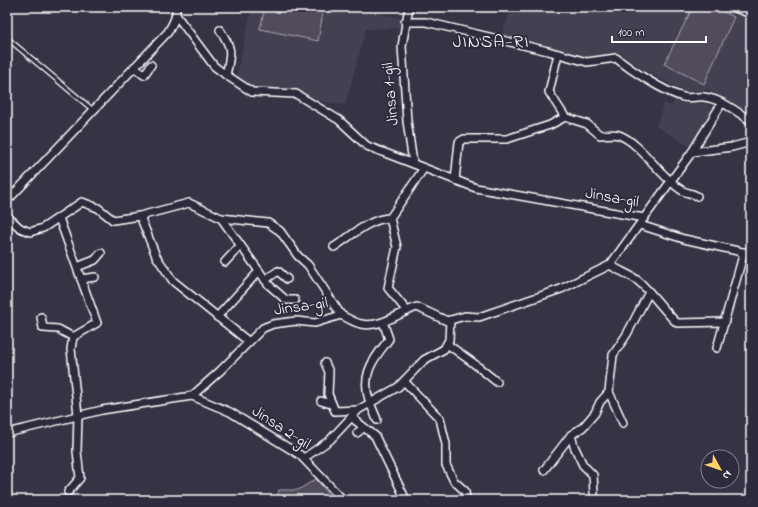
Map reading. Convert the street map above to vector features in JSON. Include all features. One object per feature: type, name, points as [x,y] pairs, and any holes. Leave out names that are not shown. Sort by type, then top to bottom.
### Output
[{"type":"street","points":[[7,201],[168,32],[174,22],[176,7]]},
{"type":"street","name":"Jinsa 1-gil","points":[[409,7],[405,22],[402,46],[402,66],[406,121],[413,163]]},
{"type":"street","points":[[733,7],[751,14]]},
{"type":"street","name":"Jinsa-gil","points":[[176,15],[214,66],[226,75],[252,92],[296,94],[339,120],[367,146],[476,188],[644,218]]},
{"type":"street","points":[[405,22],[426,22],[587,62],[616,58],[626,66],[672,92],[684,97],[705,97],[722,103],[751,121]]},
{"type":"street","points":[[220,30],[230,45],[230,59],[226,75]]},
{"type":"street","points":[[558,54],[549,92],[565,117],[587,124],[600,135],[618,134],[633,144],[671,181],[684,191],[692,192],[697,196]]},
{"type":"street","points":[[134,67],[144,75],[151,65]]},
{"type":"street","name":"Jinsa-gil","points":[[192,396],[264,328],[273,324],[296,321],[315,323],[341,315],[361,324],[378,325],[407,310],[417,307],[447,321],[465,316],[478,317],[553,292],[610,265],[692,152],[722,103]]},
{"type":"street","points":[[455,180],[459,142],[464,139],[507,139],[550,125],[565,117]]},
{"type":"street","points":[[692,152],[732,147],[751,142]]},
{"type":"street","points":[[407,310],[388,288],[397,247],[390,218],[424,168]]},
{"type":"street","points":[[7,216],[20,228],[30,232],[43,228],[59,218],[70,208],[82,202],[98,208],[113,220],[140,216],[189,203],[220,218],[268,223],[280,231],[298,256],[308,265],[341,315]]},
{"type":"street","points":[[140,216],[156,256],[172,281],[249,342]]},
{"type":"street","points":[[59,218],[97,323],[73,336]]},
{"type":"street","points":[[220,218],[265,280],[286,300],[295,300]]},
{"type":"street","points":[[334,247],[369,224],[384,218],[390,218]]},
{"type":"street","name":"Jinsa-gil","points":[[640,225],[684,239],[747,253]]},
{"type":"street","points":[[226,262],[240,246]]},
{"type":"street","points":[[77,267],[94,260],[101,253]]},
{"type":"street","points":[[717,348],[747,253]]},
{"type":"street","points":[[610,265],[621,273],[628,275],[637,281],[677,323],[725,322]]},
{"type":"street","points":[[217,317],[258,271]]},
{"type":"street","points":[[265,280],[278,271],[287,279]]},
{"type":"street","points":[[81,279],[95,277]]},
{"type":"street","points":[[622,423],[609,392],[613,355],[627,334],[648,294]]},
{"type":"street","points":[[41,317],[43,328],[58,329],[73,336]]},
{"type":"street","points":[[304,458],[330,440],[358,410],[398,387],[424,360],[444,349],[449,340],[450,320]]},
{"type":"street","points":[[377,420],[366,391],[367,379],[372,361],[389,339],[383,322]]},
{"type":"street","points":[[68,492],[80,478],[77,451],[78,415],[72,349],[73,336]]},
{"type":"street","points":[[447,344],[497,382]]},
{"type":"street","points":[[325,363],[329,372],[328,394],[335,411],[358,410]]},
{"type":"street","points":[[404,381],[440,419],[446,444],[446,464],[454,481],[465,492],[466,500]]},
{"type":"street","points":[[544,470],[571,435],[583,427],[595,413],[600,402],[609,392]]},
{"type":"street","points":[[7,433],[78,415],[192,396]]},
{"type":"street","name":"Jinsa 2-gil","points":[[192,396],[211,406],[230,412],[304,458],[343,500]]},
{"type":"street","points":[[322,401],[331,404]]},
{"type":"street","points":[[351,417],[375,436],[406,500]]},
{"type":"street","points":[[357,433],[363,428]]},
{"type":"street","points":[[571,435],[574,446],[583,465],[593,475],[594,493]]},
{"type":"lane","points":[[7,38],[93,110]]},
{"type":"shaded area","points":[[252,7],[342,7],[402,18],[400,28],[366,29],[345,105],[257,91],[236,77]]},
{"type":"shaded area","points":[[265,7],[324,7],[318,41],[260,29]]},
{"type":"shaded area","points":[[511,7],[726,7],[731,9],[751,19],[751,115],[723,97],[708,90],[685,92],[641,68],[620,53],[587,57],[502,35]]},
{"type":"shaded area","points":[[693,7],[714,7],[734,17],[704,84],[664,64]]},
{"type":"shaded area","points":[[675,101],[705,103],[715,109],[692,148],[656,126],[664,103],[670,106]]},
{"type":"shaded area","points":[[316,479],[334,500],[276,500],[279,490],[298,490]]},
{"type":"district","name":"JINSA-RI","points":[[491,43]]}]
